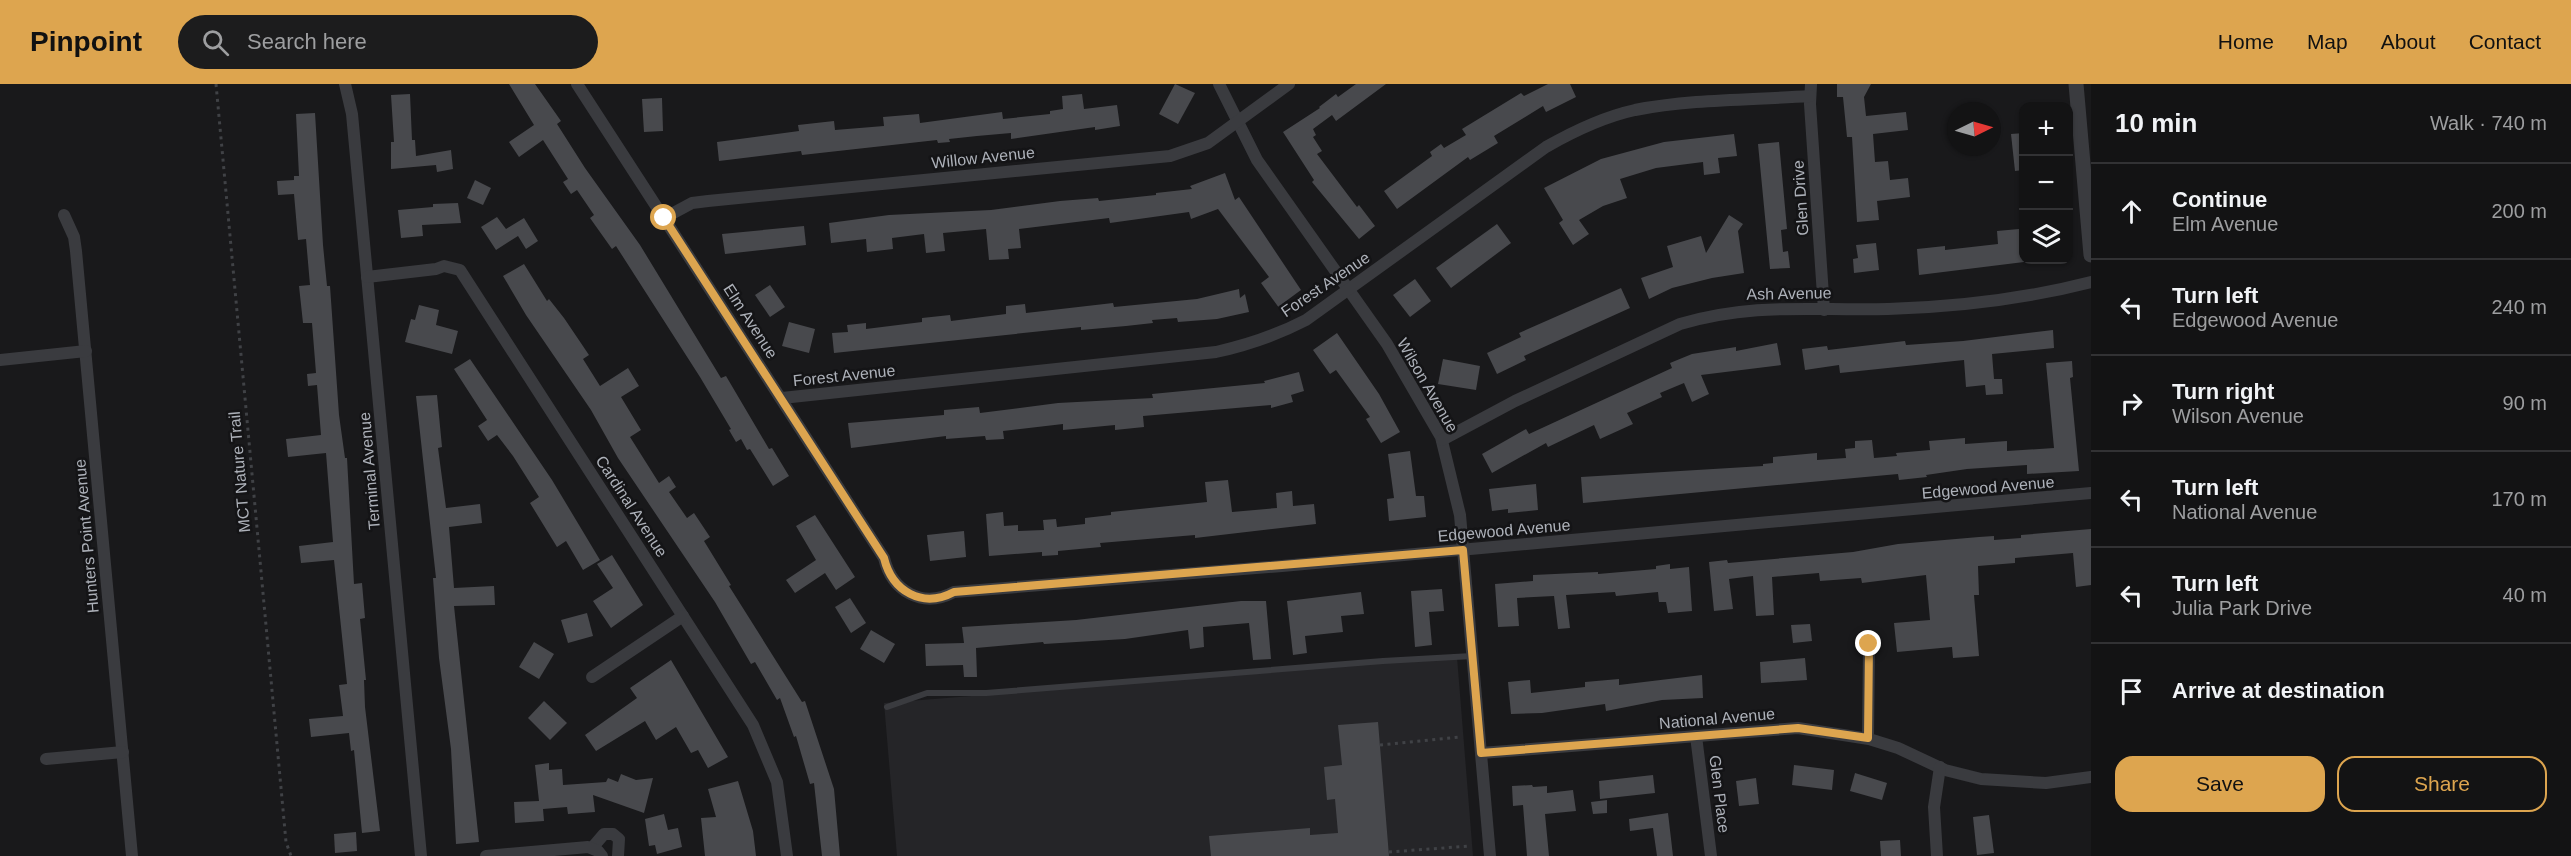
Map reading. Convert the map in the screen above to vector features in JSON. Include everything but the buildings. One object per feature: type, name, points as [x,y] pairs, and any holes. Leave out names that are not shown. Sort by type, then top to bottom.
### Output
[{"type":"street","name":"Terminal Avenue","points":[[345,84],[352,114],[421,856]]},
{"type":"street","name":"Elm Avenue","points":[[577,84],[884,558],[887,571],[895,583],[903,591],[921,598]]},
{"type":"street","name":"Wilson Avenue","points":[[1219,84],[1236,123],[1268,178],[1399,363],[1442,440],[1452,476],[1463,550],[1490,856]]},
{"type":"street","name":"Willow Avenue","points":[[664,218],[685,206],[708,201],[1170,156],[1208,143],[1289,84]]},
{"type":"street","points":[[2076,84],[2091,255]]},
{"type":"street","name":"Forest Avenue","points":[[782,398],[1216,352],[1276,335],[1306,320],[1546,147],[1574,131],[1624,113],[1666,106],[1811,90]]},
{"type":"street","name":"Glen Drive","points":[[1811,90],[1824,309]]},
{"type":"street","name":"Hunters Point Avenue","points":[[64,215],[75,244],[132,856]]},
{"type":"street","name":"Cardinal Avenue","points":[[367,277],[436,269],[444,266],[460,270],[753,725],[767,753],[781,802],[787,856]]},
{"type":"street","name":"Ash Avenue","points":[[1442,440],[1515,402],[1680,324],[1741,310],[1890,309],[2016,297],[2091,282]]},
{"type":"street","points":[[0,360],[86,351]]},
{"type":"street","name":"Edgewood Avenue","points":[[921,598],[933,599],[954,592],[1463,550],[2091,493]]},
{"type":"street","points":[[592,677],[683,616]]},
{"type":"street","points":[[1868,738],[1869,644]]},
{"type":"street","name":"National Avenue","points":[[1481,753],[1798,728],[1868,738],[1898,748],[1940,767],[1981,778],[2046,783],[2091,777]]},
{"type":"street","name":"Glen Place","points":[[1696,736],[1711,856]]},
{"type":"street","points":[[46,759],[123,752]]},
{"type":"street","points":[[1937,856],[1934,807],[1940,767]]},
{"type":"street","points":[[486,856],[597,852],[604,834],[613,834],[619,839],[618,856]]},
{"type":"lane","points":[[887,707],[927,693],[986,693],[1383,661],[1473,656]]},
{"type":"path","name":"MCT Nature Trail","points":[[216,84],[286,842],[291,856]]},
{"type":"path","points":[[1380,745],[1460,737]]},
{"type":"path","points":[[1389,852],[1470,846]]},
{"type":"shaded area","points":[[1457,657],[1473,856],[897,856],[884,703]]},
{"type":"route","points":[[664,218],[884,558],[887,571],[903,591],[914,597],[933,599],[954,592],[1463,550],[1481,753],[1798,728],[1834,731],[1868,738],[1869,644]]}]
